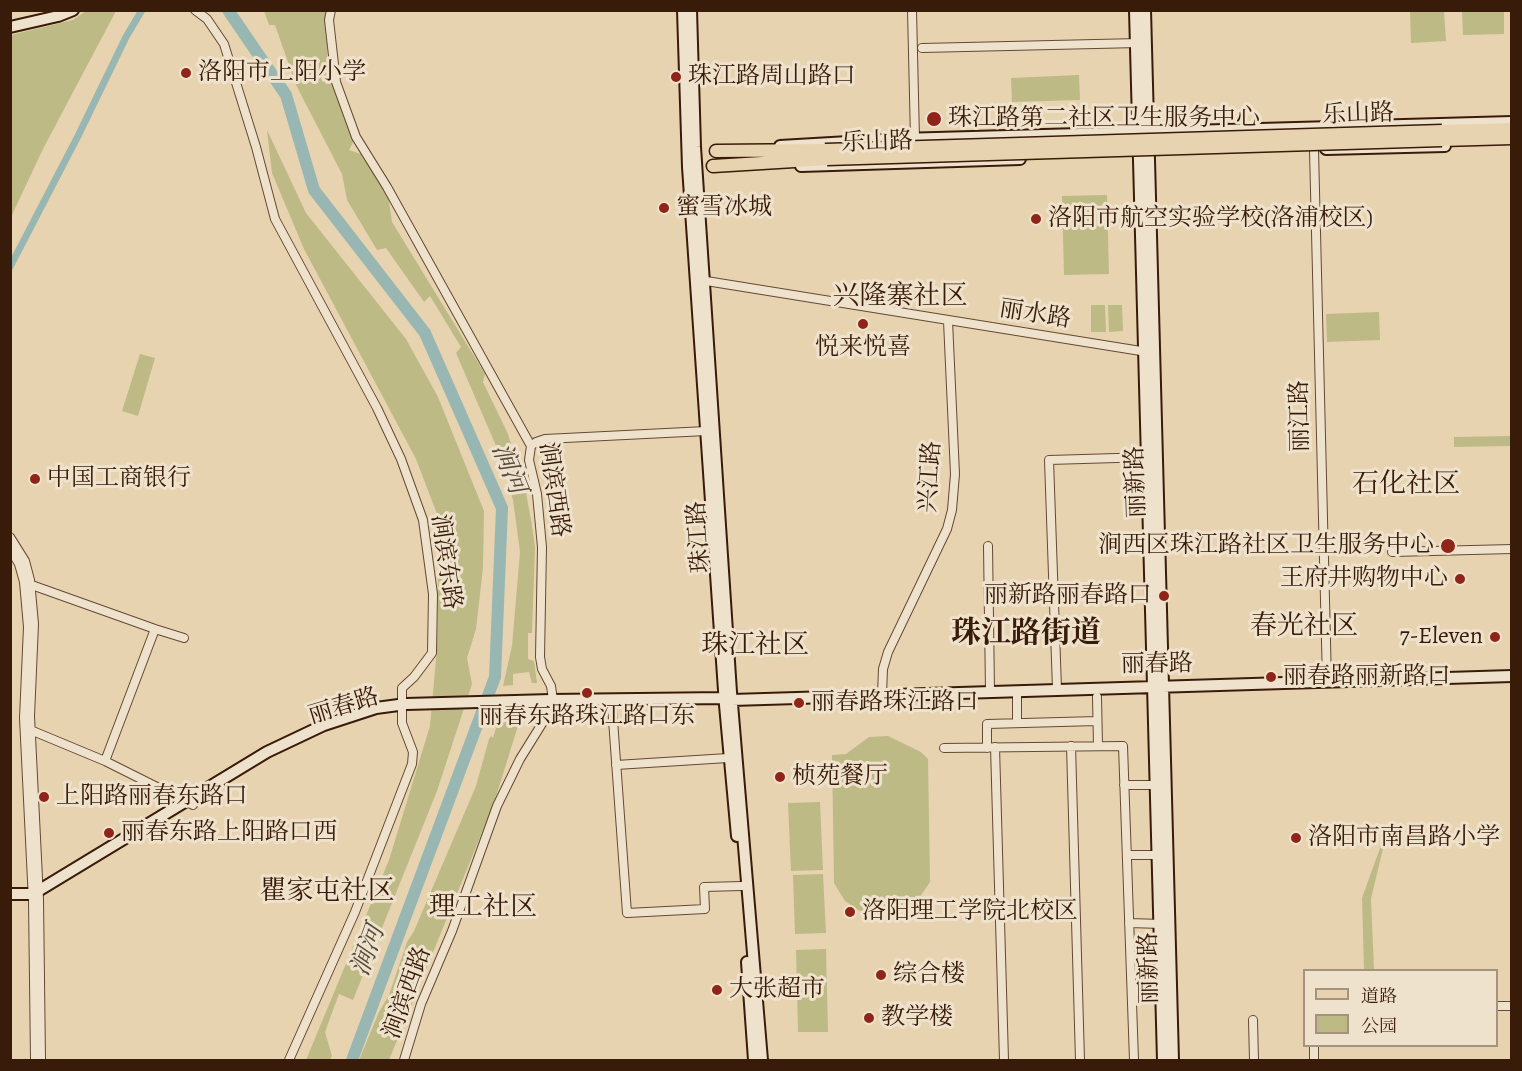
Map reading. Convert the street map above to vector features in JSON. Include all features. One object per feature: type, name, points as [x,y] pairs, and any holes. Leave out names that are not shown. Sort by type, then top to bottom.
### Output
[{"type":"main road","points":[[10,20],[50,10]]},
{"type":"main road","points":[[10,27],[58,16],[73,10]]},
{"type":"main road","name":"珠江路","points":[[683,10],[727,701],[728,758],[742,886],[754,1060]]},
{"type":"main road","name":"珠江路","points":[[691,10],[692,162]]},
{"type":"main road","name":"丽新路","points":[[1135,10],[1141,43],[1145,143],[1165,925],[1166,994],[1163,1060]]},
{"type":"main road","name":"丽新路","points":[[1141,43],[1145,10]]},
{"type":"main road","name":"乐山路","points":[[692,162],[713,166],[838,166],[1145,143],[1512,122]]},
{"type":"main road","points":[[713,166],[826,155],[1512,130]]},
{"type":"main road","name":"乐山路","points":[[1145,143],[1512,130]]},
{"type":"main road","name":"乐山路","points":[[692,162],[716,151],[824,142],[915,139],[1145,143],[1314,150],[1401,148],[1512,139]]},
{"type":"main road","points":[[716,151],[826,155],[1512,139]]},
{"type":"main road","name":"乐山路","points":[[1145,143],[1512,139]]},
{"type":"main road","name":"珠江路","points":[[700,280],[706,431],[727,701],[762,1060]]},
{"type":"main road","name":"丽春路","points":[[552,703],[612,706],[882,694],[1512,676]]},
{"type":"main road","name":"丽春路","points":[[36,896],[267,758],[325,732],[377,715],[404,708],[727,701]]},
{"type":"main road","points":[[10,894],[36,896]]},
{"type":"main road","points":[[10,901],[36,896]]},
{"type":"main road","name":"丽新路","points":[[1166,994],[1173,1060]]},
{"type":"street","name":"涧滨东路","points":[[195,10],[207,19],[224,44],[256,147],[275,219],[378,408],[401,459],[423,520],[434,594],[432,653],[414,677],[402,688],[404,708]]},
{"type":"street","name":"涧滨西路","points":[[331,10],[329,20],[336,82],[356,137],[387,187],[531,446],[529,460],[537,494],[542,548],[540,657],[542,669],[551,686],[552,703],[520,759],[497,806],[452,931],[421,1004],[404,1060]]},
{"type":"street","points":[[912,10],[915,139]]},
{"type":"street","points":[[922,48],[1141,43]]},
{"type":"street","name":"丽江路","points":[[1314,150],[1327,682]]},
{"type":"street","name":"丽水路","points":[[700,280],[1149,353]]},
{"type":"street","name":"兴江路","points":[[882,694],[883,669],[888,652],[946,529],[952,510],[955,474],[948,321]]},
{"type":"street","points":[[531,446],[544,439],[706,431]]},
{"type":"street","points":[[1057,689],[1050,460],[1152,457]]},
{"type":"street","points":[[10,537],[25,561],[27,583],[28,729],[41,1060]]},
{"type":"street","points":[[988,546],[990,691]]},
{"type":"street","points":[[10,549],[27,583],[184,638]]},
{"type":"street","points":[[1392,552],[1512,549]]},
{"type":"street","points":[[105,761],[155,628]]},
{"type":"street","points":[[1017,691],[1017,723]]},
{"type":"street","points":[[1097,697],[1098,746]]},
{"type":"street","points":[[612,706],[627,913],[705,909],[704,887],[742,886]]},
{"type":"street","points":[[289,1060],[355,912],[412,764],[414,752],[402,723],[404,708]]},
{"type":"street","points":[[1004,1060],[991,747],[987,724],[1097,721]]},
{"type":"street","points":[[28,729],[105,761],[190,804]]},
{"type":"street","points":[[1071,746],[1080,1060]]},
{"type":"street","points":[[944,748],[1123,746],[1134,1060]]},
{"type":"street","points":[[616,765],[728,758]]},
{"type":"street","points":[[1124,785],[1161,785]]},
{"type":"street","points":[[1127,855],[1163,855]]},
{"type":"street","points":[[35,1060],[36,896]]},
{"type":"street","points":[[1129,924],[1165,925]]},
{"type":"street","points":[[1132,994],[1166,994]]},
{"type":"street","points":[[1253,1020],[1254,1060]]},
{"type":"green space","points":[[86,11],[116,11],[43,149],[11,217],[11,35],[73,20]]},
{"type":"green space","points":[[264,11],[326,11],[328,72],[356,137],[349,150],[361,154],[387,187],[392,222],[485,374],[483,382],[508,434],[526,493],[531,520],[535,547],[532,633],[528,633],[528,659],[534,661],[537,683],[532,683],[529,672],[513,674],[513,685],[503,686],[512,646],[520,552],[513,500],[503,462],[456,353],[461,347],[430,296],[424,302],[386,248],[377,250],[347,200],[342,174],[296,85],[275,25],[269,25]]},
{"type":"green space","points":[[1410,11],[1444,11],[1446,41],[1411,43]]},
{"type":"green space","points":[[1462,11],[1504,11],[1504,34],[1463,35]]},
{"type":"green space","points":[[1079,75],[1080,100],[1012,102],[1011,78]]},
{"type":"green space","points":[[267,130],[306,213],[406,339],[438,397],[484,511],[483,568],[476,629],[467,658],[472,684],[437,791],[353,1000],[339,994],[325,1032],[332,1056],[330,1060],[306,1060],[389,860],[430,726],[437,649],[439,519],[416,459],[304,249],[272,173]]},
{"type":"green space","points":[[1107,195],[1109,274],[1064,275],[1062,196]]},
{"type":"green space","points":[[1091,305],[1105,305],[1106,332],[1091,332]]},
{"type":"green space","points":[[1108,305],[1122,305],[1123,331],[1109,332]]},
{"type":"green space","points":[[1379,312],[1380,340],[1327,342],[1326,314]]},
{"type":"green space","points":[[140,354],[155,358],[138,416],[122,411]]},
{"type":"green space","points":[[1511,436],[1511,446],[1454,447],[1454,437]]},
{"type":"green space","points":[[492,713],[522,713],[494,803],[389,1060],[359,1060],[379,1012],[389,995],[407,942],[414,931],[476,786],[489,739],[491,736],[493,738],[496,728],[489,719]]},
{"type":"green space","points":[[888,736],[921,752],[928,759],[930,882],[919,898],[903,910],[882,914],[860,911],[845,901],[834,883],[832,755],[846,754],[869,737]]},
{"type":"green space","points":[[820,802],[823,870],[791,871],[788,803]]},
{"type":"green space","points":[[1389,823],[1371,899],[1374,969],[1364,969],[1362,898]]},
{"type":"green space","points":[[823,874],[826,933],[795,934],[793,875]]},
{"type":"green space","points":[[826,949],[828,1032],[798,1032],[796,950]]},
{"type":"waterway","points":[[10,267],[126,37],[142,10]]},
{"type":"waterway","name":"涧河","points":[[228,10],[286,95],[314,190],[425,333],[502,508],[495,677],[352,1060]]},
{"type":"place","name":"洛阳市上阳小学","points":[[186,73]]},
{"type":"place","name":"珠江路周山路口","points":[[676,77]]},
{"type":"place","name":"珠江路第二社区卫生服务中心","points":[[934,119]]},
{"type":"place","name":"蜜雪冰城","points":[[664,208]]},
{"type":"place","name":"洛阳市航空实验学校(洛浦校区)","points":[[1036,219]]},
{"type":"place","name":"悦来悦喜","points":[[863,324]]},
{"type":"place","name":"中国工商银行","points":[[35,479]]},
{"type":"place","name":"涧西区珠江路社区卫生服务中心","points":[[1448,546]]},
{"type":"place","name":"王府井购物中心","points":[[1460,579]]},
{"type":"place","name":"丽新路丽春路口","points":[[1164,596]]},
{"type":"place","name":"7-Eleven","points":[[1495,637]]},
{"type":"place","name":"丽春路丽新路口","points":[[1271,677]]},
{"type":"place","name":"丽春东路珠江路口东","points":[[587,693]]},
{"type":"place","name":"丽春路珠江路口","points":[[799,703]]},
{"type":"place","name":"桢苑餐厅","points":[[780,777]]},
{"type":"place","name":"上阳路丽春东路口","points":[[44,797]]},
{"type":"place","name":"丽春东路上阳路口西","points":[[109,833]]},
{"type":"place","name":"洛阳市南昌路小学","points":[[1296,838]]},
{"type":"place","name":"洛阳理工学院北校区","points":[[850,912]]},
{"type":"place","name":"综合楼","points":[[881,975]]},
{"type":"place","name":"大张超市","points":[[717,990]]},
{"type":"place","name":"教学楼","points":[[869,1018]]},
{"type":"district","name":"兴隆寨社区","points":[[900,297]]},
{"type":"district","name":"石化社区","points":[[1406,485]]},
{"type":"district","name":"春光社区","points":[[1304,627]]},
{"type":"district","name":"珠江路街道","points":[[1026,635]]},
{"type":"district","name":"珠江社区","points":[[755,646]]},
{"type":"district","name":"瞿家屯社区","points":[[327,892]]},
{"type":"district","name":"理工社区","points":[[483,908]]}]
